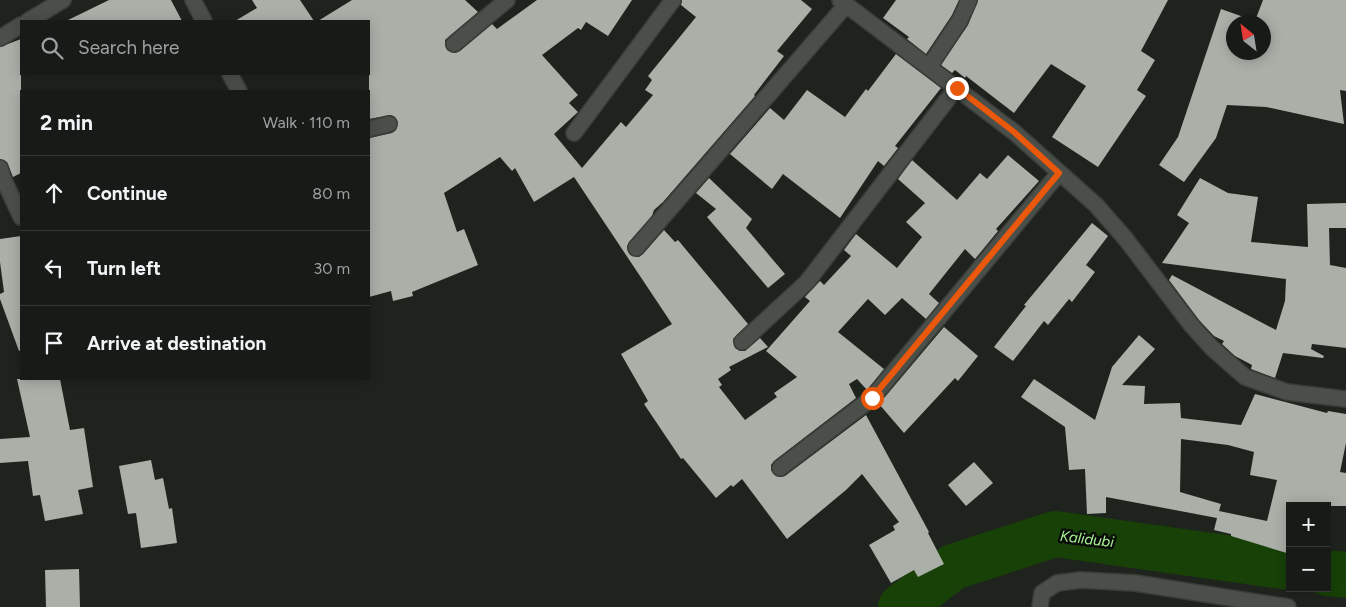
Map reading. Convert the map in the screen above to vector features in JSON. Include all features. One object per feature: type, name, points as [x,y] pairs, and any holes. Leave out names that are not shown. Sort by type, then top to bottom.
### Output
[{"type":"street","points":[[30,20],[63,0]]},
{"type":"street","points":[[193,0],[203,20]]},
{"type":"street","points":[[454,44],[507,0]]},
{"type":"street","points":[[574,133],[673,0]]},
{"type":"street","points":[[929,66],[960,20],[969,0]]},
{"type":"street","points":[[636,248],[843,2],[1014,132],[1096,205],[1125,238],[1192,326],[1212,348],[1245,376],[1287,392],[1346,399]]},
{"type":"street","points":[[0,38],[20,26]]},
{"type":"street","points":[[231,75],[238,90]]},
{"type":"street","points":[[742,342],[807,282],[957,88]]},
{"type":"street","points":[[370,129],[389,124]]},
{"type":"street","points":[[0,168],[20,215]]},
{"type":"street","points":[[780,468],[872,398],[1059,173]]},
{"type":"street","points":[[1040,607],[1042,592],[1057,583],[1081,580],[1135,582],[1288,607]]},
{"type":"building","points":[[109,0],[171,0],[181,20],[68,20]]},
{"type":"building","points":[[252,0],[300,0],[313,20],[237,20],[257,8]]},
{"type":"building","points":[[352,0],[465,0],[478,12],[445,40],[447,50],[455,53],[460,51],[492,24],[497,29],[537,0],[632,0],[608,36],[586,22],[581,30],[578,28],[542,55],[578,95],[569,103],[578,112],[554,134],[582,168],[621,122],[626,127],[653,95],[645,90],[652,80],[648,76],[696,17],[681,5],[682,0],[801,0],[812,9],[777,51],[784,56],[755,96],[654,210],[652,216],[629,242],[627,247],[630,255],[639,257],[664,230],[675,242],[678,240],[748,324],[733,339],[735,348],[745,351],[760,338],[768,347],[729,367],[731,370],[718,379],[722,385],[719,387],[745,420],[777,397],[774,393],[797,377],[766,351],[810,301],[805,297],[820,281],[824,285],[851,256],[844,250],[856,234],[897,268],[922,237],[906,222],[925,203],[898,179],[912,160],[957,200],[980,173],[987,179],[1008,155],[1039,181],[996,229],[998,231],[975,259],[965,249],[929,294],[939,303],[926,319],[902,298],[885,315],[868,299],[838,332],[884,369],[867,390],[857,379],[849,384],[856,398],[771,465],[771,470],[776,476],[785,476],[866,415],[929,532],[944,564],[918,577],[914,570],[891,583],[869,545],[895,530],[893,526],[899,522],[862,474],[846,490],[787,539],[742,479],[733,487],[731,485],[716,498],[683,458],[681,459],[644,404],[648,401],[621,354],[672,324],[574,177],[534,202],[515,168],[512,171],[500,157],[444,193],[457,232],[464,229],[478,265],[412,292],[413,296],[393,301],[391,291],[370,297],[370,138],[392,133],[396,130],[398,122],[391,115],[370,119],[370,20],[320,20]]},
{"type":"building","points":[[896,0],[959,0],[952,15],[926,54],[907,39],[909,37],[883,18]]},
{"type":"building","points":[[978,0],[1168,0],[1141,51],[1155,60],[1137,90],[1146,96],[1098,167],[1052,137],[1086,86],[1051,64],[1014,113],[966,76],[965,78],[955,70],[952,73],[941,65],[968,25]]},
{"type":"building","points":[[1263,0],[1346,0],[1346,91],[1340,90],[1344,124],[1266,107],[1227,105],[1216,138],[1184,182],[1159,165],[1178,137],[1221,9],[1238,15],[1226,15],[1226,60],[1271,60],[1271,15],[1257,15]]},
{"type":"building","points":[[20,39],[20,174],[13,177],[7,162],[0,159],[0,47]]},
{"type":"building","points":[[896,54],[941,88],[895,146],[898,148],[884,166],[878,161],[840,218],[783,174],[772,189],[730,154],[770,108],[784,120],[807,90],[845,117],[866,89],[868,91]]},
{"type":"building","points":[[709,178],[752,219],[746,228],[785,274],[768,288],[707,217],[716,209],[696,193]]},
{"type":"building","points":[[1200,178],[1228,193],[1258,197],[1251,242],[1308,247],[1307,204],[1346,203],[1346,228],[1329,228],[1330,265],[1346,268],[1346,348],[1312,344],[1311,349],[1324,356],[1323,358],[1283,353],[1275,378],[1251,369],[1252,365],[1235,356],[1222,344],[1224,341],[1214,336],[1199,320],[1169,280],[1172,275],[1276,330],[1285,301],[1286,279],[1162,263],[1189,223],[1177,215]]},
{"type":"building","points":[[1092,223],[1108,236],[1086,265],[1095,272],[1072,302],[1069,299],[1048,325],[1044,321],[1013,361],[994,347],[1026,306],[1024,305]]},
{"type":"building","points":[[20,236],[19,351],[0,299],[0,294],[4,292],[0,262],[0,239]]},
{"type":"building","points":[[944,327],[978,356],[958,381],[955,378],[904,433],[879,404]]},
{"type":"building","points":[[1139,335],[1155,349],[1122,385],[1145,386],[1144,404],[1180,403],[1181,418],[1241,425],[1255,394],[1327,413],[1328,411],[1346,414],[1346,443],[1340,472],[1346,473],[1346,506],[1331,506],[1331,502],[1286,502],[1286,553],[1214,530],[1217,518],[1106,497],[1106,513],[1087,514],[1085,469],[1069,470],[1065,427],[1021,397],[1034,379],[1095,420],[1112,367]],"holes":[[[1181,439],[1228,445],[1254,452],[1250,475],[1277,480],[1267,521],[1219,511],[1221,504],[1180,492]]]},
{"type":"building","points":[[17,379],[60,380],[70,430],[84,428],[93,487],[78,490],[83,514],[45,521],[40,495],[33,496],[28,461],[0,463],[0,439],[30,437]]},
{"type":"building","points":[[151,460],[155,480],[163,478],[169,509],[172,508],[177,543],[141,548],[136,513],[128,514],[119,466]]},
{"type":"building","points":[[974,462],[993,483],[966,506],[948,485]]},
{"type":"building","points":[[79,569],[80,607],[46,607],[45,570]]},
{"type":"waterway","name":"Kalidubi","points":[[901,607],[953,567],[1055,534],[1286,566]]},
{"type":"waterway","name":"Kalidubi","points":[[1331,573],[1346,575]]},
{"type":"route","points":[[872,398],[1059,173],[1014,132],[957,88]]}]
